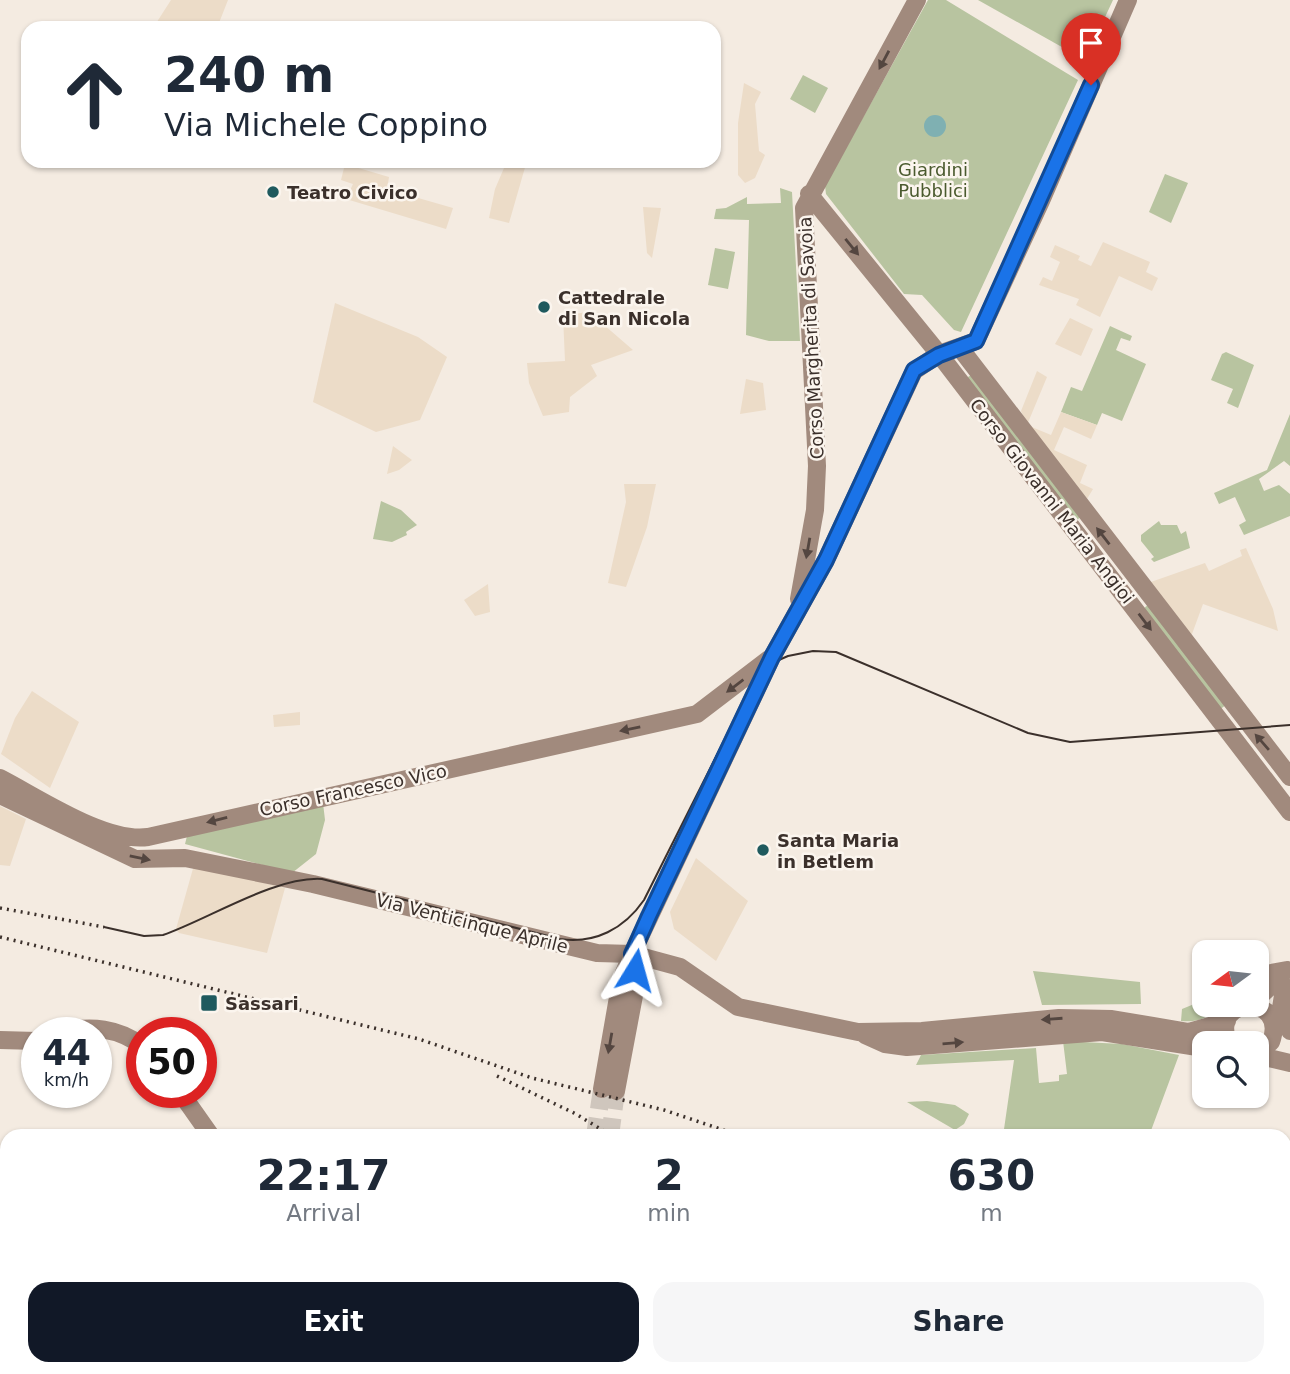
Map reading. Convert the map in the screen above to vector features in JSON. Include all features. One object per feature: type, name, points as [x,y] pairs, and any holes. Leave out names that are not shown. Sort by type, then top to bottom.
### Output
[{"type":"main road","name":"Corso Margherita di Savoia","points":[[795,620],[815,510],[817,466],[804,208],[809,194],[917,0]]},
{"type":"main road","points":[[609,1090],[621,980],[772,657],[795,620],[914,370],[939,355],[976,341],[1050,182],[1128,0]]},
{"type":"main road","name":"Corso Giovanni Maria Angioi","points":[[809,194],[939,355],[1290,812]]},
{"type":"main road","name":"Corso Giovanni Maria Angioi","points":[[960,348],[1290,777]]},
{"type":"main road","points":[[815,510],[822,522],[834,526],[844,520]]},
{"type":"main road","name":"Corso Francesco Vico","points":[[0,778],[124,837],[148,837],[697,714],[772,657]]},
{"type":"main road","points":[[0,795],[135,859],[180,858],[174,843],[180,829]]},
{"type":"main road","name":"Via Venticinque Aprile","points":[[180,858],[313,884],[597,953],[632,954],[680,967],[738,1007],[859,1032]]},
{"type":"main road","points":[[1269,972],[1289,967]]},
{"type":"main road","points":[[1269,987],[1289,967]]},
{"type":"main road","points":[[1269,1044],[1282,1025],[1289,967]]},
{"type":"main road","points":[[859,1032],[922,1031],[1059,1018],[1112,1019],[1189,1032],[1222,1017],[1225,1031]]},
{"type":"main road","points":[[859,1032],[885,1044],[907,1047],[1102,1032],[1192,1046]]},
{"type":"main road","points":[[0,1040],[21,1041]]},
{"type":"main road","points":[[1269,1057],[1290,1063]]},
{"type":"main road","points":[[191,1108],[206,1129]]},
{"type":"green space","name":"Giardini Pubblici","points":[[928,0],[946,0],[1078,80],[961,332],[954,330],[922,295],[904,294],[826,194],[825,186]]},
{"type":"green space","points":[[978,0],[1113,0],[1085,60]]},
{"type":"green space","points":[[803,75],[828,88],[815,113],[790,99]]},
{"type":"green space","points":[[1165,174],[1188,183],[1171,223],[1149,212]]},
{"type":"green space","points":[[780,188],[792,192],[800,341],[769,341],[746,335],[749,220],[714,219],[716,209],[726,208],[747,197],[747,204],[781,203]]},
{"type":"green space","points":[[715,248],[735,252],[728,289],[708,285]]},
{"type":"green space","points":[[1110,326],[1132,336],[1130,341],[1121,338],[1116,350],[1146,364],[1122,421],[1102,413],[1097,425],[1061,412],[1071,387],[1082,391]]},
{"type":"green space","points":[[1226,352],[1254,365],[1238,408],[1227,403],[1233,389],[1211,380],[1222,354]]},
{"type":"green space","points":[[974,373],[1082,516],[1074,522],[965,379]]},
{"type":"green space","points":[[1290,414],[1290,466],[1284,461],[1259,479],[1264,491],[1279,485],[1290,494],[1290,516],[1244,535],[1239,525],[1246,521],[1235,497],[1219,504],[1214,493],[1267,470]]},
{"type":"green space","points":[[381,501],[401,510],[417,525],[406,532],[407,535],[392,542],[373,539]]},
{"type":"green space","points":[[1159,521],[1161,525],[1177,525],[1181,534],[1186,531],[1190,548],[1154,562],[1151,559],[1154,557],[1141,541],[1141,535]]},
{"type":"green space","points":[[1150,603],[1227,704],[1218,711],[1142,610]]},
{"type":"green space","points":[[323,803],[325,820],[316,854],[292,873],[185,844],[188,832]]},
{"type":"green space","points":[[1033,971],[1140,982],[1141,1004],[1042,1005]]},
{"type":"green space","points":[[1192,1005],[1192,1017],[1206,1017],[1181,1021],[1182,1009]]},
{"type":"green space","points":[[1063,1041],[1122,1044],[1179,1055],[1152,1129],[1004,1129],[1014,1060],[916,1065],[921,1055],[1036,1048],[1039,1083],[1059,1081],[1059,1075],[1067,1074]]},
{"type":"green space","points":[[927,1101],[955,1105],[969,1114],[964,1124],[953,1129],[907,1102]]},
{"type":"shaded area","points":[[171,0],[228,0],[220,21],[158,21]]},
{"type":"shaded area","points":[[744,83],[761,92],[755,104],[759,151],[765,155],[755,178],[745,183],[738,175],[738,123]]},
{"type":"shaded area","points":[[344,168],[359,168],[389,177],[387,189],[453,208],[446,229],[346,199],[353,184],[341,180]]},
{"type":"shaded area","points":[[504,168],[525,168],[509,223],[489,218],[495,189]]},
{"type":"shaded area","points":[[643,207],[661,208],[652,258],[647,253]]},
{"type":"shaded area","points":[[1103,242],[1150,262],[1146,272],[1158,278],[1152,291],[1119,276],[1100,317],[1076,305],[1079,299],[1039,285],[1043,277],[1052,281],[1060,262],[1050,257],[1055,245],[1080,256],[1078,260],[1091,266]]},
{"type":"shaded area","points":[[335,303],[418,337],[447,357],[420,420],[376,432],[313,402]]},
{"type":"shaded area","points":[[589,312],[633,350],[591,365],[597,376],[570,397],[569,412],[543,416],[529,383],[527,363],[565,361],[563,316],[574,319],[572,314]]},
{"type":"shaded area","points":[[1070,318],[1093,329],[1081,356],[1055,344]]},
{"type":"shaded area","points":[[1037,371],[1047,377],[1027,425],[1021,411]]},
{"type":"shaded area","points":[[746,379],[763,383],[766,410],[740,414]]},
{"type":"shaded area","points":[[1061,412],[1097,425],[1091,439],[1064,427],[1054,450],[1087,465],[1080,483],[1093,489],[1087,499],[1027,425],[1051,435]]},
{"type":"shaded area","points":[[393,446],[412,460],[399,470],[387,474]]},
{"type":"shaded area","points":[[624,484],[656,484],[647,527],[626,587],[608,583],[626,502]]},
{"type":"shaded area","points":[[1246,548],[1273,609],[1278,631],[1203,604],[1192,634],[1186,633],[1148,583],[1205,563],[1209,571],[1242,556],[1240,550]]},
{"type":"shaded area","points":[[488,584],[490,612],[475,616],[464,600]]},
{"type":"shaded area","points":[[32,691],[79,722],[50,788],[1,754],[15,718]]},
{"type":"shaded area","points":[[300,712],[300,725],[274,727],[273,715]]},
{"type":"shaded area","points":[[0,806],[26,819],[10,866],[0,865]]},
{"type":"shaded area","points":[[696,858],[748,901],[716,961],[674,929],[670,912]]},
{"type":"shaded area","points":[[194,865],[285,888],[267,953],[179,933],[176,929]]},
{"type":"water","points":[[935,115],[943,118],[946,126],[943,134],[935,137],[927,134],[924,126],[927,118]]},
{"type":"tunnel","points":[[596,1129],[602,1089]]},
{"type":"tunnel","points":[[611,1129],[616,1091]]},
{"type":"tram line","points":[[104,927],[144,936],[163,935],[263,891],[284,884],[322,879],[560,939],[597,937],[627,919],[644,900],[752,685],[772,663],[788,656],[813,651],[836,652],[1028,733],[1070,742],[1290,725]]},
{"type":"railway","points":[[0,908],[104,927]]},
{"type":"railway","points":[[0,937],[419,1039],[532,1078],[664,1110],[720,1129]]},
{"type":"railway","points":[[497,1076],[576,1114],[601,1129]]},
{"type":"place","name":"Teatro Civico","points":[[273,192]]},
{"type":"place","name":"Cattedrale di San Nicola","points":[[544,307]]},
{"type":"place","name":"Santa Maria in Betlem","points":[[763,850]]},
{"type":"place","name":"Sassari","points":[[209,1003]]},
{"type":"route","points":[[635,970],[632,954],[649,916],[772,657],[826,560],[914,370],[939,355],[976,341],[1091,85]]}]
